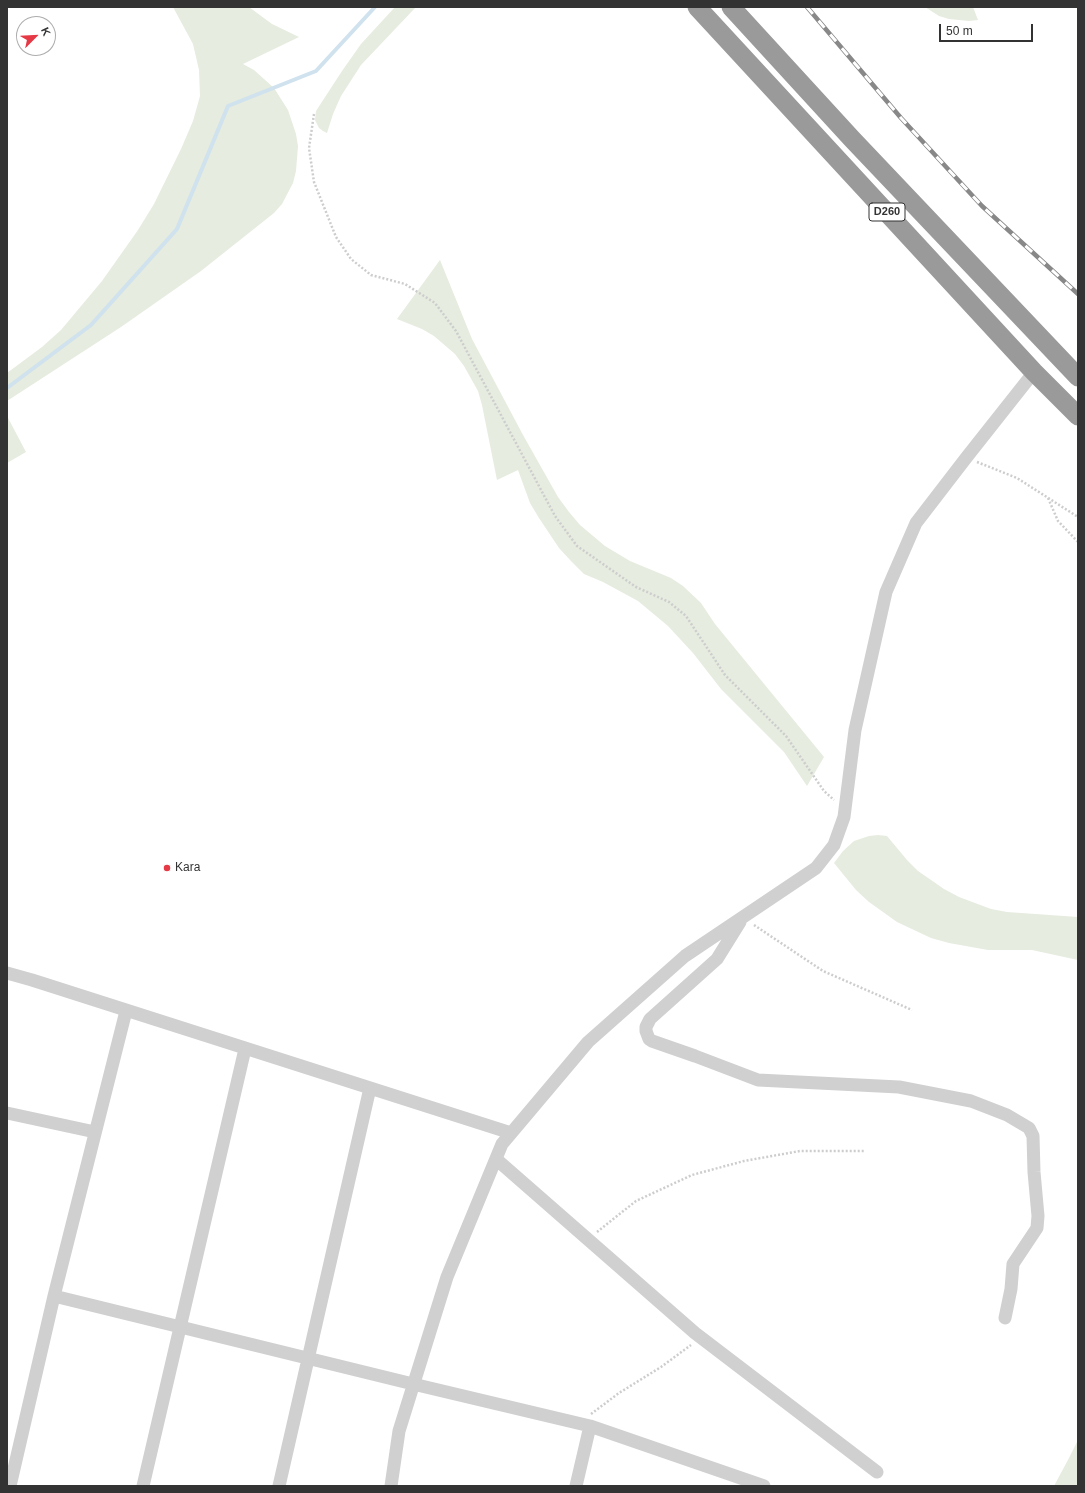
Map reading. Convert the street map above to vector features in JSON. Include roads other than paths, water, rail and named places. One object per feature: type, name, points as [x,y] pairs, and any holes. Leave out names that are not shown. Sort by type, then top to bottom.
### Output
[{"type":"highway","name":"D260","points":[[697,7],[1034,372],[1078,416]]},
{"type":"highway","name":"D260","points":[[731,7],[852,139],[1078,376]]},
{"type":"street","points":[[391,1486],[399,1431],[447,1277],[502,1144],[588,1042],[685,956],[816,868],[834,845],[844,817],[855,730],[886,592],[916,523],[1034,372]]},
{"type":"street","points":[[743,917],[717,959],[650,1019],[647,1023],[646,1031],[649,1039],[758,1080],[899,1087],[971,1101],[1007,1115],[1029,1128],[1033,1136],[1034,1172],[1038,1216],[1037,1228],[1013,1264],[1011,1288],[1005,1318]]},
{"type":"street","points":[[7,974],[511,1133]]},
{"type":"street","points":[[10,1486],[54,1296],[126,1011]]},
{"type":"street","points":[[143,1486],[246,1049]]},
{"type":"street","points":[[279,1486],[370,1088]]},
{"type":"street","points":[[7,1112],[95,1132]]},
{"type":"street","points":[[496,1159],[700,1337],[877,1472]]},
{"type":"street","points":[[54,1296],[413,1384],[584,1424],[764,1486]]},
{"type":"street","points":[[576,1486],[584,1424]]},
{"type":"waterway","points":[[7,388],[91,325],[177,229],[228,106],[316,71],[375,7]]},
{"type":"railway","points":[[807,7],[901,118],[982,206],[1078,294]]},
{"type":"place","name":"Kara","points":[[167,868]]}]
